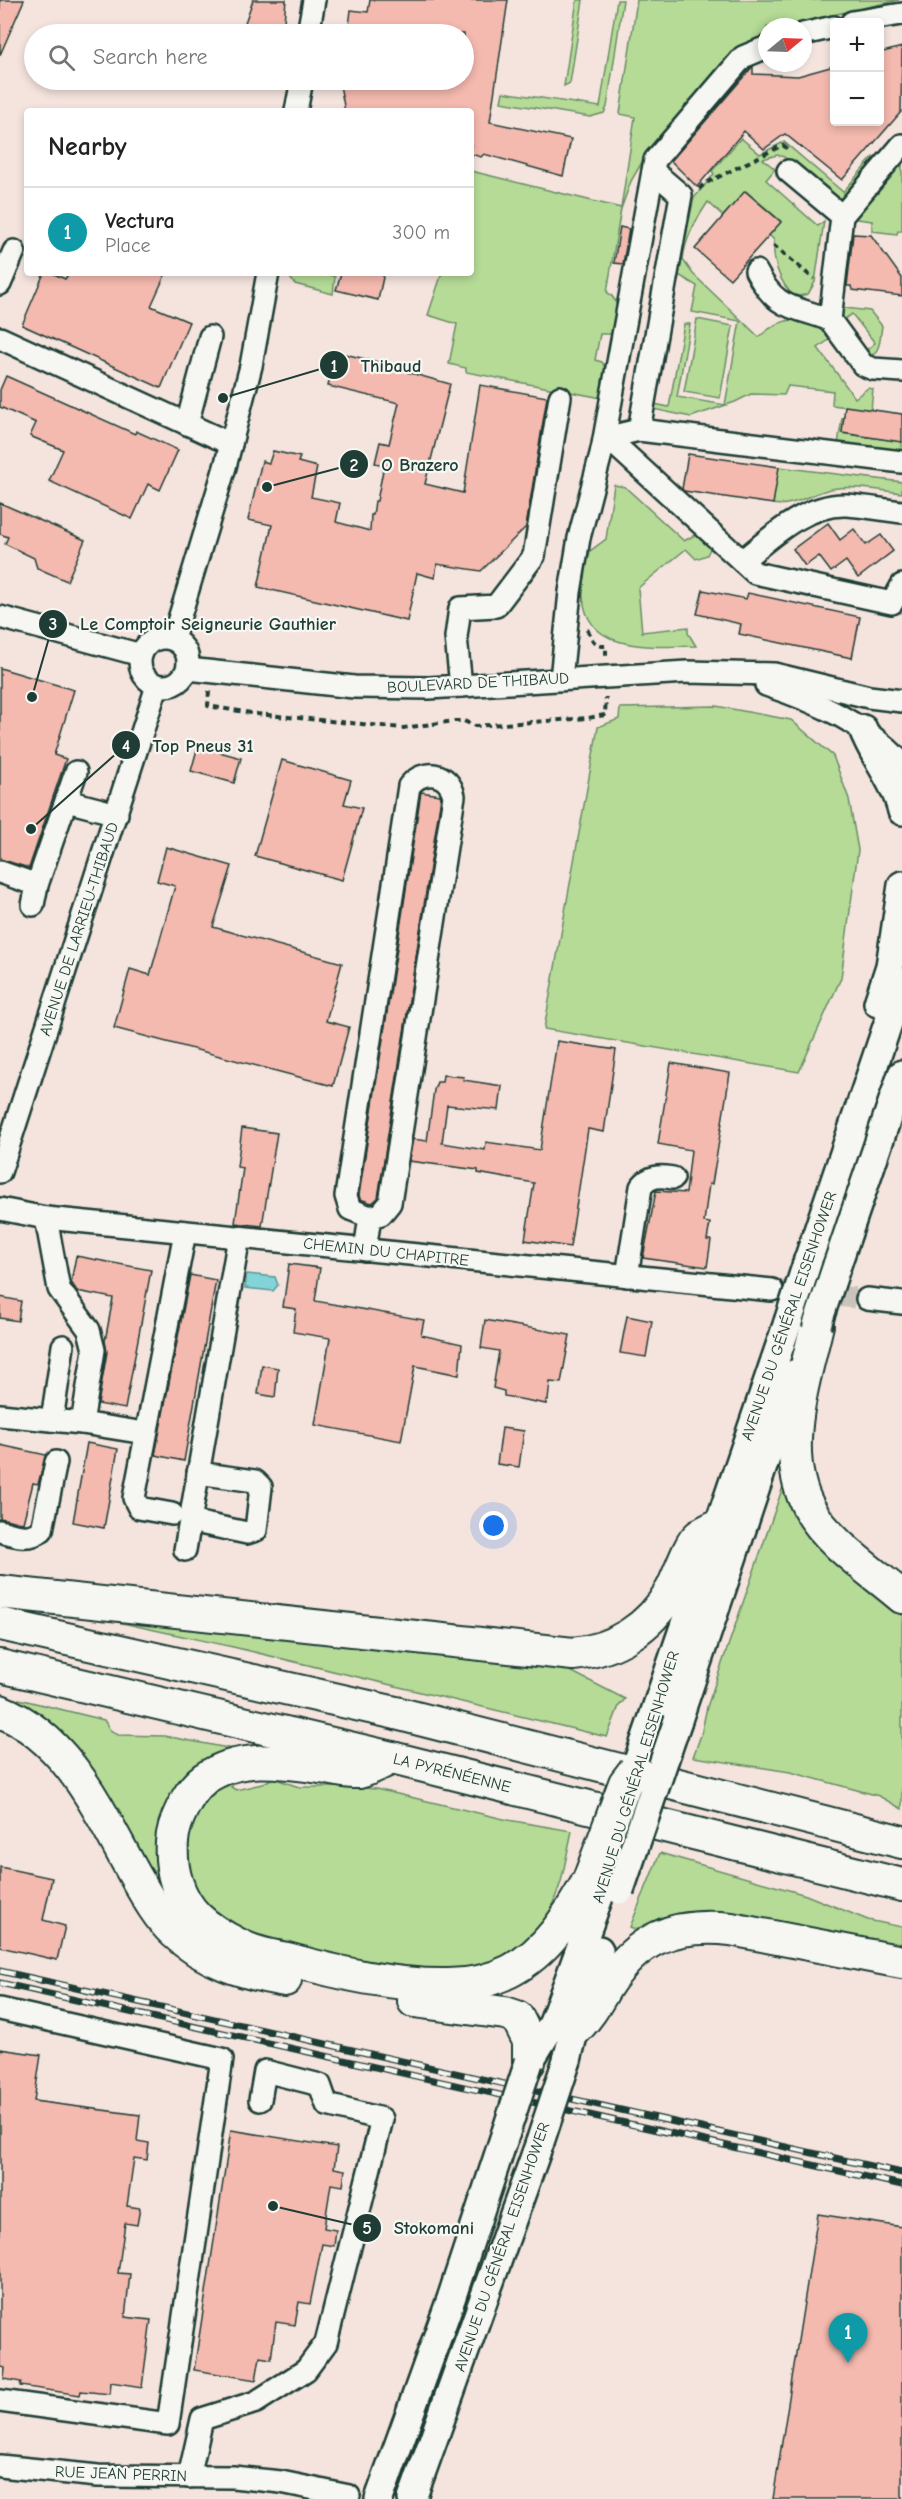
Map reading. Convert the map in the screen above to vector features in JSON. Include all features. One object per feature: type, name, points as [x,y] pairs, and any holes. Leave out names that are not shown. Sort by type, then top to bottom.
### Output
[{"type":"highway","points":[[803,1323],[795,1452],[800,1482],[810,1509],[829,1533],[902,1596]]},
{"type":"highway","points":[[0,1592],[573,1654],[591,1652],[615,1644],[648,1620],[671,1592],[697,1537],[718,1526]]},
{"type":"highway","points":[[0,1623],[396,1713],[902,1842]]},
{"type":"highway","name":"LA PYRÉNÉENNE","points":[[0,1666],[392,1758],[902,1885]]},
{"type":"highway","points":[[0,1711],[31,1726],[51,1743],[70,1766],[88,1791],[159,1914],[174,1932],[193,1947],[234,1968],[272,1977],[378,1996],[505,2013],[517,2017],[529,2041],[529,2062]]},
{"type":"highway","points":[[392,1758],[358,1772],[281,1761],[246,1761],[222,1769],[202,1780],[181,1810],[173,1829],[171,1851],[174,1876],[183,1899],[197,1917],[240,1946],[309,1965],[373,1977],[447,1985],[491,1979],[510,1971],[533,1956],[554,1936],[568,1917],[604,1885],[625,1783],[635,1770]]},
{"type":"highway","points":[[576,2029],[591,2014],[606,1987],[624,1962],[645,1943],[663,1934],[682,1929],[705,1926],[731,1929],[902,1962]]},
{"type":"main road","points":[[863,729],[870,749],[895,789],[902,811]]},
{"type":"main road","points":[[875,1060],[872,1019],[890,966],[902,885]]},
{"type":"main road","name":"AVENUE DU GÉNÉRAL EISENHOWER","points":[[379,2499],[451,2299],[529,2062],[553,2023],[794,1374],[803,1323],[808,1260],[902,982]]},
{"type":"main road","name":"AVENUE DU GÉNÉRAL EISENHOWER","points":[[635,1770],[665,1718],[718,1526],[803,1323],[837,1265],[902,1074]]},
{"type":"main road","name":"AVENUE DU GÉNÉRAL EISENHOWER","points":[[412,2499],[540,2142],[567,2060],[584,1995],[604,1885]]},
{"type":"street","points":[[310,24],[314,0]]},
{"type":"street","points":[[877,18],[902,14]]},
{"type":"street","points":[[812,32],[830,28]]},
{"type":"street","points":[[561,679],[579,538],[607,445],[618,360],[655,160],[743,57],[758,51]]},
{"type":"street","points":[[297,108],[300,90]]},
{"type":"street","points":[[830,320],[842,216],[902,145]]},
{"type":"street","points":[[790,161],[842,216]]},
{"type":"street","points":[[639,430],[681,195],[653,171]]},
{"type":"street","points":[[0,284],[14,251]]},
{"type":"street","points":[[756,271],[766,290],[781,304],[830,320],[862,365],[873,369],[902,371]]},
{"type":"street","points":[[173,639],[231,444],[251,366],[267,276]]},
{"type":"street","points":[[187,424],[210,337]]},
{"type":"street","points":[[0,338],[231,444]]},
{"type":"street","points":[[618,360],[650,366]]},
{"type":"street","points":[[461,686],[456,637],[460,608],[496,606],[534,556],[560,398]]},
{"type":"street","points":[[607,445],[618,435],[639,430],[902,462]]},
{"type":"street","points":[[607,445],[755,573],[892,603],[902,585]]},
{"type":"street","points":[[741,561],[779,529],[811,513],[844,505],[902,512]]},
{"type":"street","points":[[0,617],[141,655]]},
{"type":"street","points":[[157,639],[173,639],[179,643],[187,655],[188,669],[179,682],[165,687],[157,686],[150,682],[141,670],[141,655],[144,648],[157,639]]},
{"type":"street","name":"BOULEVARD DE THIBAUD","points":[[188,669],[354,687],[429,688],[687,672],[774,675],[890,701],[902,701]]},
{"type":"street","name":"BOULEVARD DE THIBAUD","points":[[734,674],[798,695],[832,710],[863,729],[890,750],[902,763]]},
{"type":"street","name":"AVENUE DE LARRIEU-THIBAUD","points":[[0,1172],[157,686]]},
{"type":"street","points":[[0,872],[35,895],[76,772]]},
{"type":"street","points":[[424,774],[439,775],[447,779],[454,796],[390,1203],[381,1214],[370,1217],[350,1209],[346,1196],[409,786],[416,778],[424,774]]},
{"type":"street","points":[[68,801],[117,814]]},
{"type":"street","points":[[627,1276],[641,1187],[657,1176],[673,1178]]},
{"type":"street","name":"CHEMIN DU CHAPITRE","points":[[0,1209],[46,1218],[772,1290]]},
{"type":"street","points":[[365,1250],[370,1217]]},
{"type":"street","points":[[46,1218],[59,1289],[89,1330],[94,1350],[82,1423]]},
{"type":"street","points":[[185,1232],[134,1498],[139,1508],[247,1533],[256,1530],[261,1487],[255,1482],[198,1473]]},
{"type":"street","points":[[185,1550],[181,1518],[198,1473],[239,1237]]},
{"type":"street","points":[[867,1299],[902,1303]]},
{"type":"street","points":[[52,1420],[63,1346]]},
{"type":"street","points":[[0,1415],[82,1423],[146,1433]]},
{"type":"street","points":[[0,1531],[24,1537],[33,1536],[42,1530],[56,1462]]},
{"type":"street","points":[[0,2009],[222,2059],[168,2424],[0,2401]]},
{"type":"street","points":[[189,2477],[202,2418],[256,2402],[306,2370],[326,2343],[382,2119],[327,2105],[320,2085],[265,2071],[260,2100]]},
{"type":"street","name":"RUE JEAN PERRIN","points":[[0,2466],[98,2476],[232,2477],[281,2482],[349,2496]]},
{"type":"path","points":[[680,204],[690,206],[692,198],[704,184],[783,145],[790,161]]},
{"type":"path","points":[[772,246],[833,293]]},
{"type":"green space","points":[[577,0],[583,0],[570,83],[564,86]]},
{"type":"green space","points":[[617,0],[623,0],[607,107],[604,113],[590,117],[501,102],[503,92],[600,107]]},
{"type":"green space","points":[[637,0],[899,0],[812,20],[758,18],[758,40],[653,150],[649,150],[631,181],[621,209],[607,292],[617,306],[617,324],[610,334],[600,334],[595,360],[602,362],[607,372],[602,398],[466,372],[466,368],[449,364],[457,324],[428,315],[441,276],[474,276],[474,172],[621,208],[635,117],[620,114]]},
{"type":"green space","points":[[741,138],[760,154],[784,142],[843,192],[873,157],[882,166],[842,206],[784,157],[777,155],[763,159],[775,169],[766,180],[818,226],[824,221],[815,282],[808,294],[795,297],[785,285],[774,255],[774,240],[769,235],[781,221],[746,191],[723,216],[708,202],[695,222],[683,260],[693,274],[759,337],[777,324],[795,320],[804,321],[821,331],[830,339],[818,348],[855,398],[868,388],[873,389],[871,410],[832,405],[833,391],[788,386],[784,395],[751,394],[735,402],[691,417],[653,409],[654,404],[669,407],[684,324],[690,324],[677,397],[725,405],[740,321],[692,312],[697,286],[677,274],[694,198],[714,174],[712,171]]},
{"type":"green space","points":[[902,158],[902,231],[898,231],[897,234],[872,231],[872,221],[849,218]]},
{"type":"green space","points":[[288,276],[335,277],[333,294],[295,284]]},
{"type":"green space","points":[[841,309],[870,311],[882,326],[878,347],[871,356],[863,353],[875,343],[852,314],[840,322]]},
{"type":"green space","points":[[697,319],[733,326],[720,398],[684,392]]},
{"type":"green space","points":[[842,418],[844,419],[842,433],[902,442],[902,453],[838,444]]},
{"type":"green space","points":[[779,467],[902,482],[902,493],[867,488],[840,488],[824,491],[788,504],[773,504]]},
{"type":"green space","points":[[614,485],[625,487],[684,541],[698,533],[711,547],[707,555],[696,559],[686,549],[638,588],[642,632],[688,627],[688,633],[696,646],[644,646],[626,643],[610,638],[597,629],[587,616],[583,597],[585,574],[590,551],[606,539]]},
{"type":"green space","points":[[716,706],[791,720],[833,756],[849,799],[858,850],[841,978],[799,1072],[544,1029],[598,727],[619,719],[620,708]]},
{"type":"green space","points":[[786,1478],[902,1609],[902,1809],[879,1796],[790,1772],[693,1757],[707,1707]]},
{"type":"green space","points":[[99,1618],[553,1662],[625,1699],[619,1706],[607,1737],[233,1647]]},
{"type":"green space","points":[[19,1699],[104,1720],[110,1730],[118,1735],[165,1736],[238,1750],[166,1810],[200,1943],[15,1709]]},
{"type":"green space","points":[[273,1778],[299,1787],[376,1789],[508,1820],[572,1831],[561,1882],[549,1914],[533,1942],[488,1967],[443,1971],[335,1958],[268,1941],[235,1928],[204,1910],[182,1867],[192,1810],[221,1782],[238,1780],[231,1787],[236,1790],[262,1784]]},
{"type":"green space","points":[[660,1853],[806,1895],[868,1920],[902,1927],[902,1950],[643,1932],[630,1927]]},
{"type":"water","points":[[247,1274],[275,1277],[278,1285],[273,1291],[245,1288]]},
{"type":"building","points":[[0,0],[24,0],[0,55]]},
{"type":"building","points":[[253,0],[286,0],[283,24],[245,24]]},
{"type":"building","points":[[370,0],[508,0],[490,122],[571,139],[563,176],[484,154],[481,157],[474,155],[474,108],[344,108],[341,90],[474,90],[474,24],[349,24],[351,10],[368,12]]},
{"type":"building","points":[[902,47],[901,112],[842,180],[785,134],[764,149],[744,131],[697,187],[671,161],[753,66],[753,74],[798,76],[830,67],[830,126],[884,126],[884,52]]},
{"type":"building","points":[[745,191],[781,222],[730,279],[695,249]]},
{"type":"building","points":[[620,227],[629,229],[623,264],[614,263]]},
{"type":"building","points":[[853,234],[871,235],[902,278],[902,296],[852,290],[851,286],[847,286]]},
{"type":"building","points":[[43,276],[58,276],[65,279],[67,276],[165,276],[151,306],[189,322],[161,388],[22,325]]},
{"type":"building","points":[[340,276],[383,276],[378,300],[336,290]]},
{"type":"building","points":[[336,352],[408,369],[407,372],[450,384],[425,484],[463,493],[480,385],[547,397],[526,527],[481,571],[437,564],[435,578],[417,573],[407,621],[258,587],[272,525],[248,520],[262,461],[269,463],[273,451],[300,457],[298,462],[317,467],[311,497],[340,503],[336,522],[370,531],[371,515],[373,515],[375,501],[377,501],[384,465],[375,463],[380,442],[389,444],[399,403],[328,386]]},
{"type":"building","points":[[6,376],[135,434],[136,431],[178,450],[160,490],[148,484],[132,519],[49,481],[63,450],[30,436],[36,423],[0,407],[0,390]]},
{"type":"building","points":[[845,406],[902,414],[902,442],[842,433]]},
{"type":"building","points":[[688,454],[779,467],[773,504],[684,491],[682,489]]},
{"type":"building","points":[[0,503],[85,540],[67,581],[37,568],[34,558],[5,544],[8,537],[0,534]]},
{"type":"building","points":[[828,523],[840,540],[854,529],[866,545],[881,535],[893,551],[858,578],[846,561],[831,572],[819,556],[805,566],[793,549]]},
{"type":"building","points":[[703,590],[746,599],[748,593],[860,617],[852,658],[739,634],[741,624],[697,614]]},
{"type":"building","points":[[0,668],[74,690],[54,755],[66,759],[29,868],[0,859]]},
{"type":"building","points":[[198,746],[241,758],[234,783],[191,771]]},
{"type":"building","points":[[282,760],[351,780],[344,804],[362,808],[342,880],[255,856]]},
{"type":"building","points":[[421,792],[441,797],[378,1198],[372,1203],[360,1199],[359,1195]]},
{"type":"building","points":[[166,847],[232,866],[213,927],[342,963],[326,1021],[349,1027],[333,1086],[114,1028],[130,969],[150,975],[175,886],[157,881]]},
{"type":"building","points":[[557,1041],[616,1050],[604,1132],[588,1129],[570,1247],[525,1240],[534,1183],[478,1173],[478,1170],[409,1161],[413,1139],[427,1141],[434,1090],[437,1082],[442,1082],[443,1075],[464,1077],[463,1080],[502,1086],[499,1110],[447,1105],[442,1143],[485,1150],[486,1142],[540,1150]]},
{"type":"building","points":[[671,1063],[730,1073],[704,1222],[710,1223],[707,1240],[711,1240],[707,1267],[643,1258],[656,1191],[686,1193],[691,1150],[658,1144]]},
{"type":"building","points":[[242,1128],[277,1133],[262,1226],[235,1223],[243,1168],[237,1167]]},
{"type":"building","points":[[76,1256],[151,1270],[125,1409],[98,1404],[107,1352],[105,1341],[113,1298],[77,1291],[71,1282]]},
{"type":"building","points":[[289,1264],[320,1268],[315,1301],[424,1320],[421,1335],[462,1344],[459,1375],[415,1366],[401,1441],[315,1425],[330,1338],[293,1332],[296,1309],[283,1307]]},
{"type":"building","points":[[190,1275],[216,1280],[184,1461],[155,1455]]},
{"type":"building","points":[[0,1297],[21,1301],[18,1321],[0,1318]]},
{"type":"building","points":[[627,1316],[652,1321],[646,1357],[620,1353]]},
{"type":"building","points":[[485,1320],[570,1335],[561,1383],[550,1382],[546,1404],[504,1396],[504,1391],[493,1388],[499,1351],[481,1348]]},
{"type":"building","points":[[262,1365],[278,1368],[275,1397],[258,1394]]},
{"type":"building","points":[[502,1428],[524,1431],[519,1467],[497,1464]]},
{"type":"building","points":[[87,1443],[118,1449],[104,1528],[73,1522]]},
{"type":"building","points":[[0,1445],[46,1455],[38,1484],[33,1483],[23,1523],[0,1518]]},
{"type":"building","points":[[0,1867],[52,1878],[43,1920],[65,1926],[57,1960],[0,1947]]},
{"type":"building","points":[[0,2049],[41,2055],[34,2101],[140,2115],[137,2141],[149,2143],[147,2160],[134,2158],[127,2206],[140,2208],[137,2225],[125,2223],[118,2273],[130,2274],[125,2317],[151,2320],[142,2387],[111,2382],[110,2394],[81,2391],[80,2395],[20,2386],[21,2382],[4,2379],[5,2368],[0,2367]]},
{"type":"building","points":[[231,2130],[337,2147],[334,2168],[345,2170],[343,2186],[331,2184],[324,2228],[336,2230],[334,2246],[322,2244],[310,2304],[299,2302],[295,2325],[276,2322],[271,2359],[260,2357],[256,2380],[194,2370]]},
{"type":"building","points":[[818,2214],[902,2227],[902,2499],[773,2499]]},
{"type":"tunnel","points":[[772,1290],[867,1299]]},
{"type":"railway","points":[[0,1971],[902,2173]]},
{"type":"railway","points":[[0,1983],[902,2185]]},
{"type":"place","name":"Thibaud","points":[[223,398]]},
{"type":"place","name":"O Brazero","points":[[267,487]]},
{"type":"place","name":"Le Comptoir Seigneurie Gauthier","points":[[32,697]]},
{"type":"place","name":"Top Pneus 31","points":[[31,829]]},
{"type":"place","name":"Stokomani","points":[[273,2206]]},
{"type":"place","name":"Vectura","points":[[848,2363]]}]
